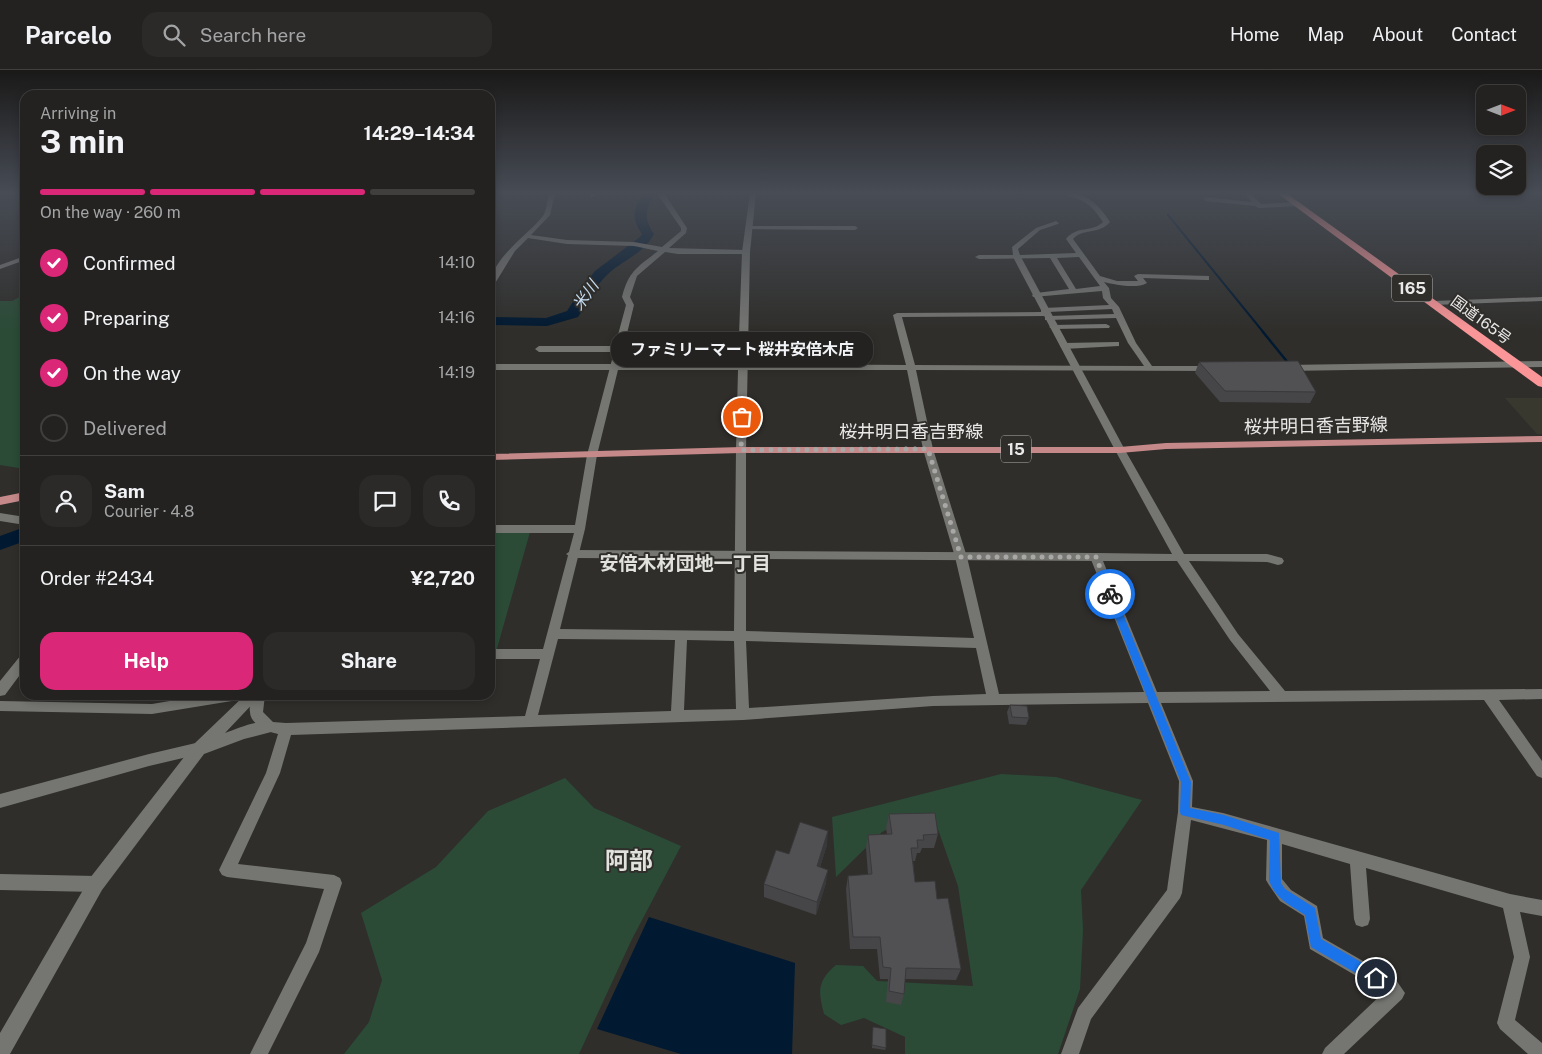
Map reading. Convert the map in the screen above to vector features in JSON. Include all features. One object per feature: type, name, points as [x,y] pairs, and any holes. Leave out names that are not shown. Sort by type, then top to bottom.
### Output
[{"type":"highway","name":"国道165号","points":[[1345,239],[1542,383]]},
{"type":"main road","name":"桜井明日香吉野線","points":[[495,458],[741,450],[1120,450],[1166,446],[1542,439]]},
{"type":"main road","points":[[0,501],[20,497]]},
{"type":"street","points":[[495,276],[512,250],[524,239]]},
{"type":"street","points":[[547,239],[568,242],[634,244],[664,251],[746,252]]},
{"type":"street","points":[[530,722],[546,654],[553,634],[572,554],[580,529],[592,455],[630,305],[626,297],[630,280],[677,239]]},
{"type":"street","points":[[743,714],[740,636],[742,557],[741,450],[747,239]]},
{"type":"street","points":[[1025,239],[1014,248],[1016,257],[1120,450],[1180,557],[1234,637],[1282,697]]},
{"type":"street","points":[[1069,239],[1105,288],[1107,298],[1115,307],[1132,343],[1150,369]]},
{"type":"street","points":[[978,257],[1081,255]]},
{"type":"street","points":[[1052,256],[1074,291]]},
{"type":"street","points":[[0,267],[20,260]]},
{"type":"street","points":[[1098,278],[1117,283],[1143,283],[1138,276],[1206,278]]},
{"type":"street","points":[[1036,295],[1105,288]]},
{"type":"street","points":[[1433,303],[1542,299]]},
{"type":"street","points":[[1048,317],[1115,307]]},
{"type":"street","points":[[994,699],[961,557],[928,449],[911,367],[897,314],[1048,317],[1119,316]]},
{"type":"street","points":[[1048,317],[1106,326]]},
{"type":"street","points":[[1064,346],[1116,344]]},
{"type":"street","points":[[539,349],[620,349]]},
{"type":"street","points":[[1273,368],[1542,364]]},
{"type":"street","points":[[495,367],[911,367],[1077,370],[1224,368]]},
{"type":"street","points":[[0,517],[20,520]]},
{"type":"street","points":[[495,529],[580,529]]},
{"type":"street","points":[[572,554],[742,557],[1180,557],[1267,558],[1278,561]]},
{"type":"street","points":[[1070,1054],[1084,1014],[1174,893],[1185,812],[1186,782],[1096,557]]},
{"type":"street","points":[[553,634],[740,636],[981,643]]},
{"type":"street","points":[[677,715],[681,636]]},
{"type":"street","points":[[495,654],[546,654]]},
{"type":"street","points":[[0,691],[20,665]]},
{"type":"street","points":[[0,801],[200,748],[270,727],[286,729],[743,714],[933,701],[994,699],[1542,694]]},
{"type":"street","points":[[1488,695],[1542,772]]},
{"type":"street","points":[[0,706],[152,710],[209,700]]},
{"type":"street","points":[[0,1052],[96,884],[200,748],[251,700]]},
{"type":"street","points":[[256,700],[256,714],[270,727]]},
{"type":"street","points":[[259,1054],[313,946],[334,883],[227,870],[273,773],[286,729]]},
{"type":"street","points":[[1185,812],[1224,820],[1510,902],[1542,908]]},
{"type":"street","points":[[1275,836],[1274,880],[1281,893],[1311,912],[1316,943],[1390,986],[1396,993],[1331,1054]]},
{"type":"street","points":[[1357,858],[1362,919]]},
{"type":"street","points":[[0,882],[96,884]]},
{"type":"street","points":[[1510,902],[1522,957],[1506,1023],[1541,1054]]},
{"type":"shaded area","points":[[1505,398],[1542,398],[1542,434],[1537,434]]},
{"type":"green space","points":[[20,297],[20,468],[0,465],[0,301],[12,301]]},
{"type":"green space","points":[[495,532],[530,532],[496,652]]},
{"type":"green space","points":[[1001,774],[1056,777],[1142,800],[1081,890],[1083,930],[1080,989],[1058,1054],[905,1054],[905,1037],[864,1018],[841,1025],[824,1014],[820,993],[822,981],[836,965],[863,966],[877,981],[973,986],[958,886],[934,818],[909,818],[882,832],[836,877],[832,817]]},
{"type":"green space","points":[[565,778],[594,808],[681,846],[631,941],[579,1054],[344,1054],[369,1022],[382,980],[361,913],[436,867],[488,811]]},
{"type":"water","points":[[649,917],[795,963],[792,1054],[681,1054],[597,1029]]},
{"type":"building","points":[[1298,361],[1316,392],[1225,391],[1199,362]]},
{"type":"building","points":[[1010,705],[1027,706],[1029,718],[1012,717]]},
{"type":"building","points":[[935,813],[938,834],[923,835],[924,840],[917,840],[918,848],[911,848],[915,882],[935,881],[937,899],[948,898],[961,969],[906,968],[904,994],[889,991],[891,968],[883,967],[880,937],[853,937],[848,876],[872,874],[868,835],[892,834],[889,814]]},
{"type":"building","points":[[800,822],[828,831],[817,866],[828,870],[817,902],[764,884],[776,850],[789,854]]},
{"type":"building","points":[[873,1027],[886,1029],[886,1048],[872,1045]]},
{"type":"waterway","name":"米川","points":[[495,321],[547,322],[573,314],[600,274],[646,239]]},
{"type":"waterway","points":[[1187,239],[1264,333]]},
{"type":"waterway","points":[[1263,332],[1289,364]]},
{"type":"waterway","name":"米川","points":[[0,543],[20,536]]},
{"type":"way so far","points":[[742,417],[741,450],[928,449],[961,557],[1096,557],[1110,594]]},
{"type":"place","name":"ファミリーマート桜井安倍木店","points":[[742,417]]},
{"type":"district","name":"安倍木材団地一丁目","points":[[685,563]]},
{"type":"district","name":"阿部","points":[[629,861]]},
{"type":"route","points":[[1110,594],[1186,782],[1185,812],[1224,820],[1275,836],[1274,880],[1281,893],[1311,912],[1316,943],[1376,978]]}]
